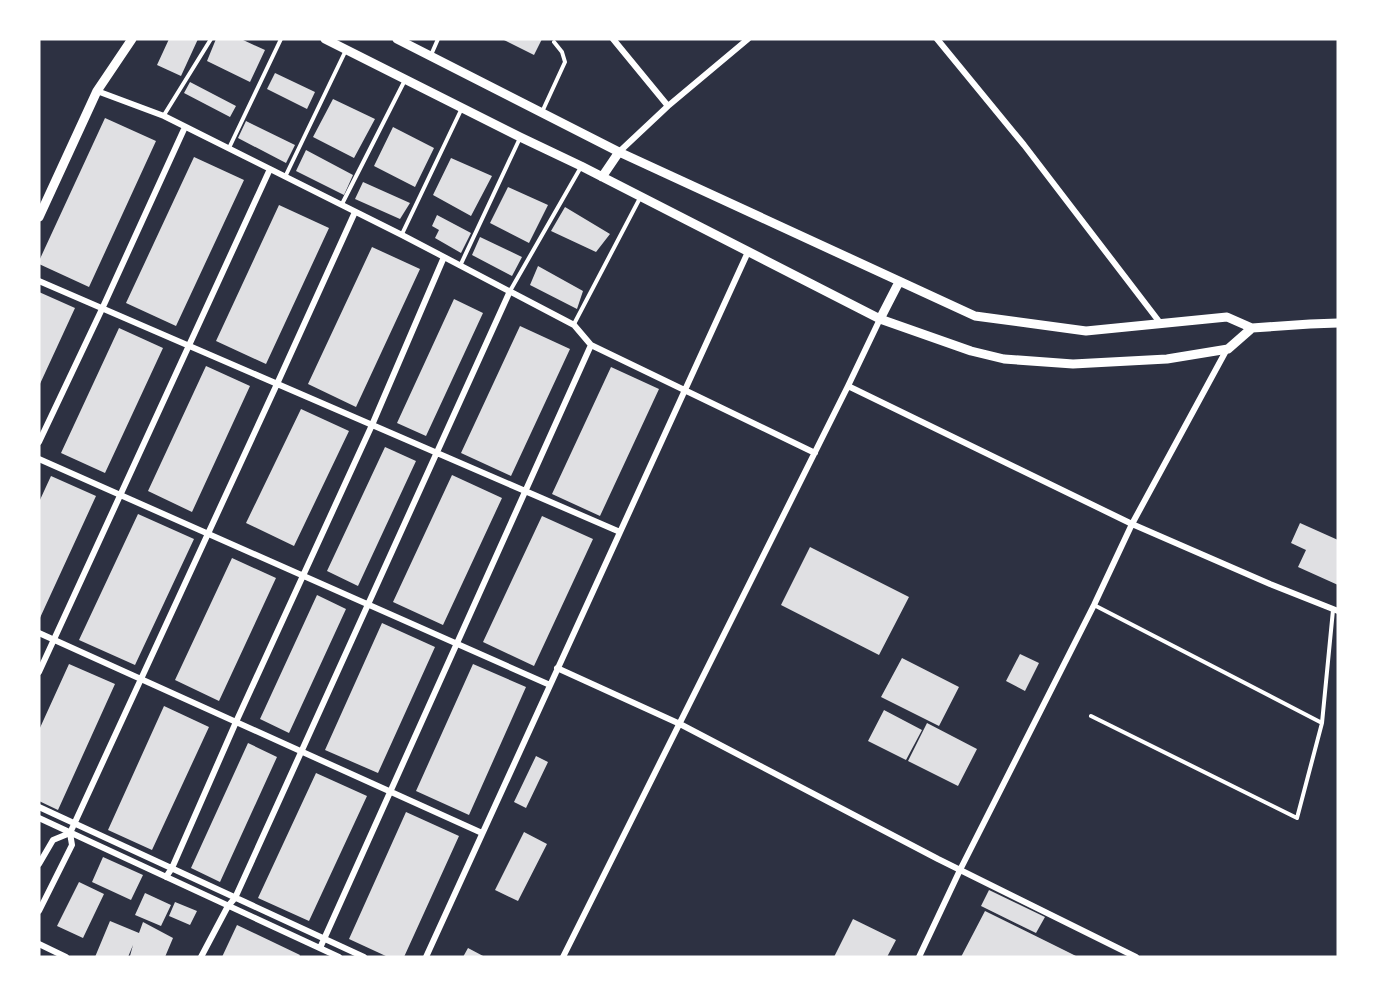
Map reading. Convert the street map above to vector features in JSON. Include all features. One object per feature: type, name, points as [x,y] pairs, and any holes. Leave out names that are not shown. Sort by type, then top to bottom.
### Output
[{"type":"street","points":[[39,218],[97,91],[132,39]]},
{"type":"street","points":[[325,39],[581,166],[880,319],[971,351],[1004,359],[1073,364],[1167,359],[1228,349]]},
{"type":"street","points":[[397,39],[619,152],[975,316],[1086,331],[1227,317],[1252,328],[1338,323]]},
{"type":"street","points":[[613,39],[668,106]]},
{"type":"street","points":[[602,177],[619,152],[668,106],[748,39]]},
{"type":"street","points":[[937,39],[1024,145],[1162,324]]},
{"type":"street","points":[[97,91],[164,116],[402,235],[574,325],[591,345],[815,453]]},
{"type":"street","points":[[39,442],[185,126]]},
{"type":"street","points":[[39,672],[270,169]]},
{"type":"street","points":[[39,911],[72,845],[70,833],[355,212]]},
{"type":"street","points":[[426,957],[748,252]]},
{"type":"street","points":[[166,877],[372,425],[444,257]]},
{"type":"street","points":[[39,281],[620,532]]},
{"type":"street","points":[[563,957],[899,282]]},
{"type":"street","points":[[201,957],[228,906],[235,898],[510,291]]},
{"type":"street","points":[[919,957],[1132,524],[1228,349],[1252,328]]},
{"type":"street","points":[[320,948],[591,345]]},
{"type":"street","points":[[848,387],[1132,524],[1336,610]]},
{"type":"street","points":[[39,459],[550,685]]},
{"type":"street","points":[[39,633],[482,833]]},
{"type":"street","points":[[557,669],[680,724],[960,870],[1136,957]]},
{"type":"street","points":[[39,807],[364,957]]},
{"type":"street","points":[[39,818],[339,957]]},
{"type":"street","points":[[39,864],[53,840],[70,833]]},
{"type":"street","points":[[39,944],[66,957]]},
{"type":"lane","points":[[164,116],[211,39]]},
{"type":"lane","points":[[228,148],[281,39]]},
{"type":"lane","points":[[430,56],[438,39]]},
{"type":"lane","points":[[542,113],[565,62],[562,52],[554,42]]},
{"type":"lane","points":[[285,177],[346,49]]},
{"type":"lane","points":[[342,205],[405,79]]},
{"type":"lane","points":[[402,235],[463,107]]},
{"type":"lane","points":[[460,266],[520,137]]},
{"type":"lane","points":[[510,291],[581,166]]},
{"type":"lane","points":[[574,325],[640,197]]},
{"type":"lane","points":[[1094,605],[1322,723]]},
{"type":"lane","points":[[1091,716],[1297,818],[1322,723],[1336,610]]},
{"type":"building","points":[[169,39],[198,39],[181,76],[157,65]]},
{"type":"building","points":[[216,39],[241,39],[265,50],[250,82],[207,61]]},
{"type":"building","points":[[502,39],[542,39],[534,55]]},
{"type":"building","points":[[275,73],[315,92],[307,109],[267,89]]},
{"type":"building","points":[[190,82],[236,106],[230,117],[184,93]]},
{"type":"building","points":[[333,99],[375,119],[354,158],[313,137]]},
{"type":"building","points":[[105,118],[156,141],[89,287],[39,264],[39,261]]},
{"type":"building","points":[[246,121],[295,145],[286,163],[238,138]]},
{"type":"building","points":[[393,127],[434,148],[415,187],[374,166]]},
{"type":"building","points":[[306,150],[353,175],[344,195],[296,171]]},
{"type":"building","points":[[194,157],[244,180],[176,326],[126,303]]},
{"type":"building","points":[[451,158],[492,176],[471,216],[433,195]]},
{"type":"building","points":[[363,182],[410,203],[400,219],[355,199]]},
{"type":"building","points":[[508,187],[548,205],[529,243],[490,223]]},
{"type":"building","points":[[279,205],[329,228],[266,364],[216,341]]},
{"type":"building","points":[[565,207],[610,234],[596,252],[551,231]]},
{"type":"building","points":[[437,215],[471,233],[461,253],[435,238],[439,230],[432,226]]},
{"type":"building","points":[[480,237],[522,257],[512,276],[472,255]]},
{"type":"building","points":[[372,247],[420,269],[356,407],[308,384]]},
{"type":"building","points":[[538,266],[583,291],[577,309],[530,285]]},
{"type":"building","points":[[39,292],[75,308],[39,386]]},
{"type":"building","points":[[454,299],[483,313],[426,436],[397,423]]},
{"type":"building","points":[[520,326],[570,349],[511,476],[461,453]]},
{"type":"building","points":[[119,328],[163,348],[105,473],[61,453]]},
{"type":"building","points":[[206,366],[250,386],[192,512],[148,491]]},
{"type":"building","points":[[611,367],[659,389],[600,516],[552,494]]},
{"type":"building","points":[[301,409],[349,431],[294,546],[246,523]]},
{"type":"building","points":[[385,447],[416,461],[358,586],[327,571]]},
{"type":"building","points":[[452,475],[502,498],[443,625],[393,602]]},
{"type":"building","points":[[51,476],[96,496],[39,620],[39,502]]},
{"type":"building","points":[[138,514],[194,539],[135,665],[79,640]]},
{"type":"building","points":[[542,516],[593,539],[534,666],[483,642]]},
{"type":"building","points":[[1300,523],[1338,540],[1338,585],[1298,567],[1306,550],[1291,543]]},
{"type":"building","points":[[810,547],[909,597],[879,655],[781,605]]},
{"type":"building","points":[[232,558],[276,578],[219,701],[175,680]]},
{"type":"building","points":[[317,595],[346,609],[289,733],[260,719]]},
{"type":"building","points":[[382,623],[435,647],[378,773],[325,750]]},
{"type":"building","points":[[1020,654],[1039,663],[1025,691],[1006,681]]},
{"type":"building","points":[[902,658],[959,687],[939,726],[881,697]]},
{"type":"building","points":[[69,664],[115,684],[58,810],[39,801],[39,730]]},
{"type":"building","points":[[473,664],[526,687],[469,815],[416,791]]},
{"type":"building","points":[[164,706],[209,727],[152,850],[108,830]]},
{"type":"building","points":[[884,710],[922,730],[906,760],[868,741]]},
{"type":"building","points":[[927,723],[977,749],[958,786],[908,761]]},
{"type":"building","points":[[248,743],[277,757],[220,882],[191,868]]},
{"type":"building","points":[[536,756],[548,762],[526,808],[514,802]]},
{"type":"building","points":[[316,773],[367,796],[309,921],[258,898]]},
{"type":"building","points":[[406,812],[459,836],[404,957],[388,957],[349,939]]},
{"type":"building","points":[[524,832],[547,844],[518,901],[495,890]]},
{"type":"building","points":[[103,857],[143,875],[131,900],[92,882]]},
{"type":"building","points":[[79,882],[104,894],[83,938],[57,926]]},
{"type":"building","points":[[989,890],[1045,917],[1036,933],[981,906]]},
{"type":"building","points":[[145,893],[171,905],[161,926],[135,915]]},
{"type":"building","points":[[175,902],[197,911],[190,925],[169,916]]},
{"type":"building","points":[[985,911],[1066,951],[1078,957],[961,957]]},
{"type":"building","points":[[853,919],[896,940],[887,957],[834,957]]},
{"type":"building","points":[[110,921],[139,933],[143,922],[173,938],[165,957],[131,957],[133,945],[128,957],[95,957]]},
{"type":"building","points":[[237,925],[300,955],[299,957],[222,957]]},
{"type":"building","points":[[468,948],[485,957],[463,957]]}]
